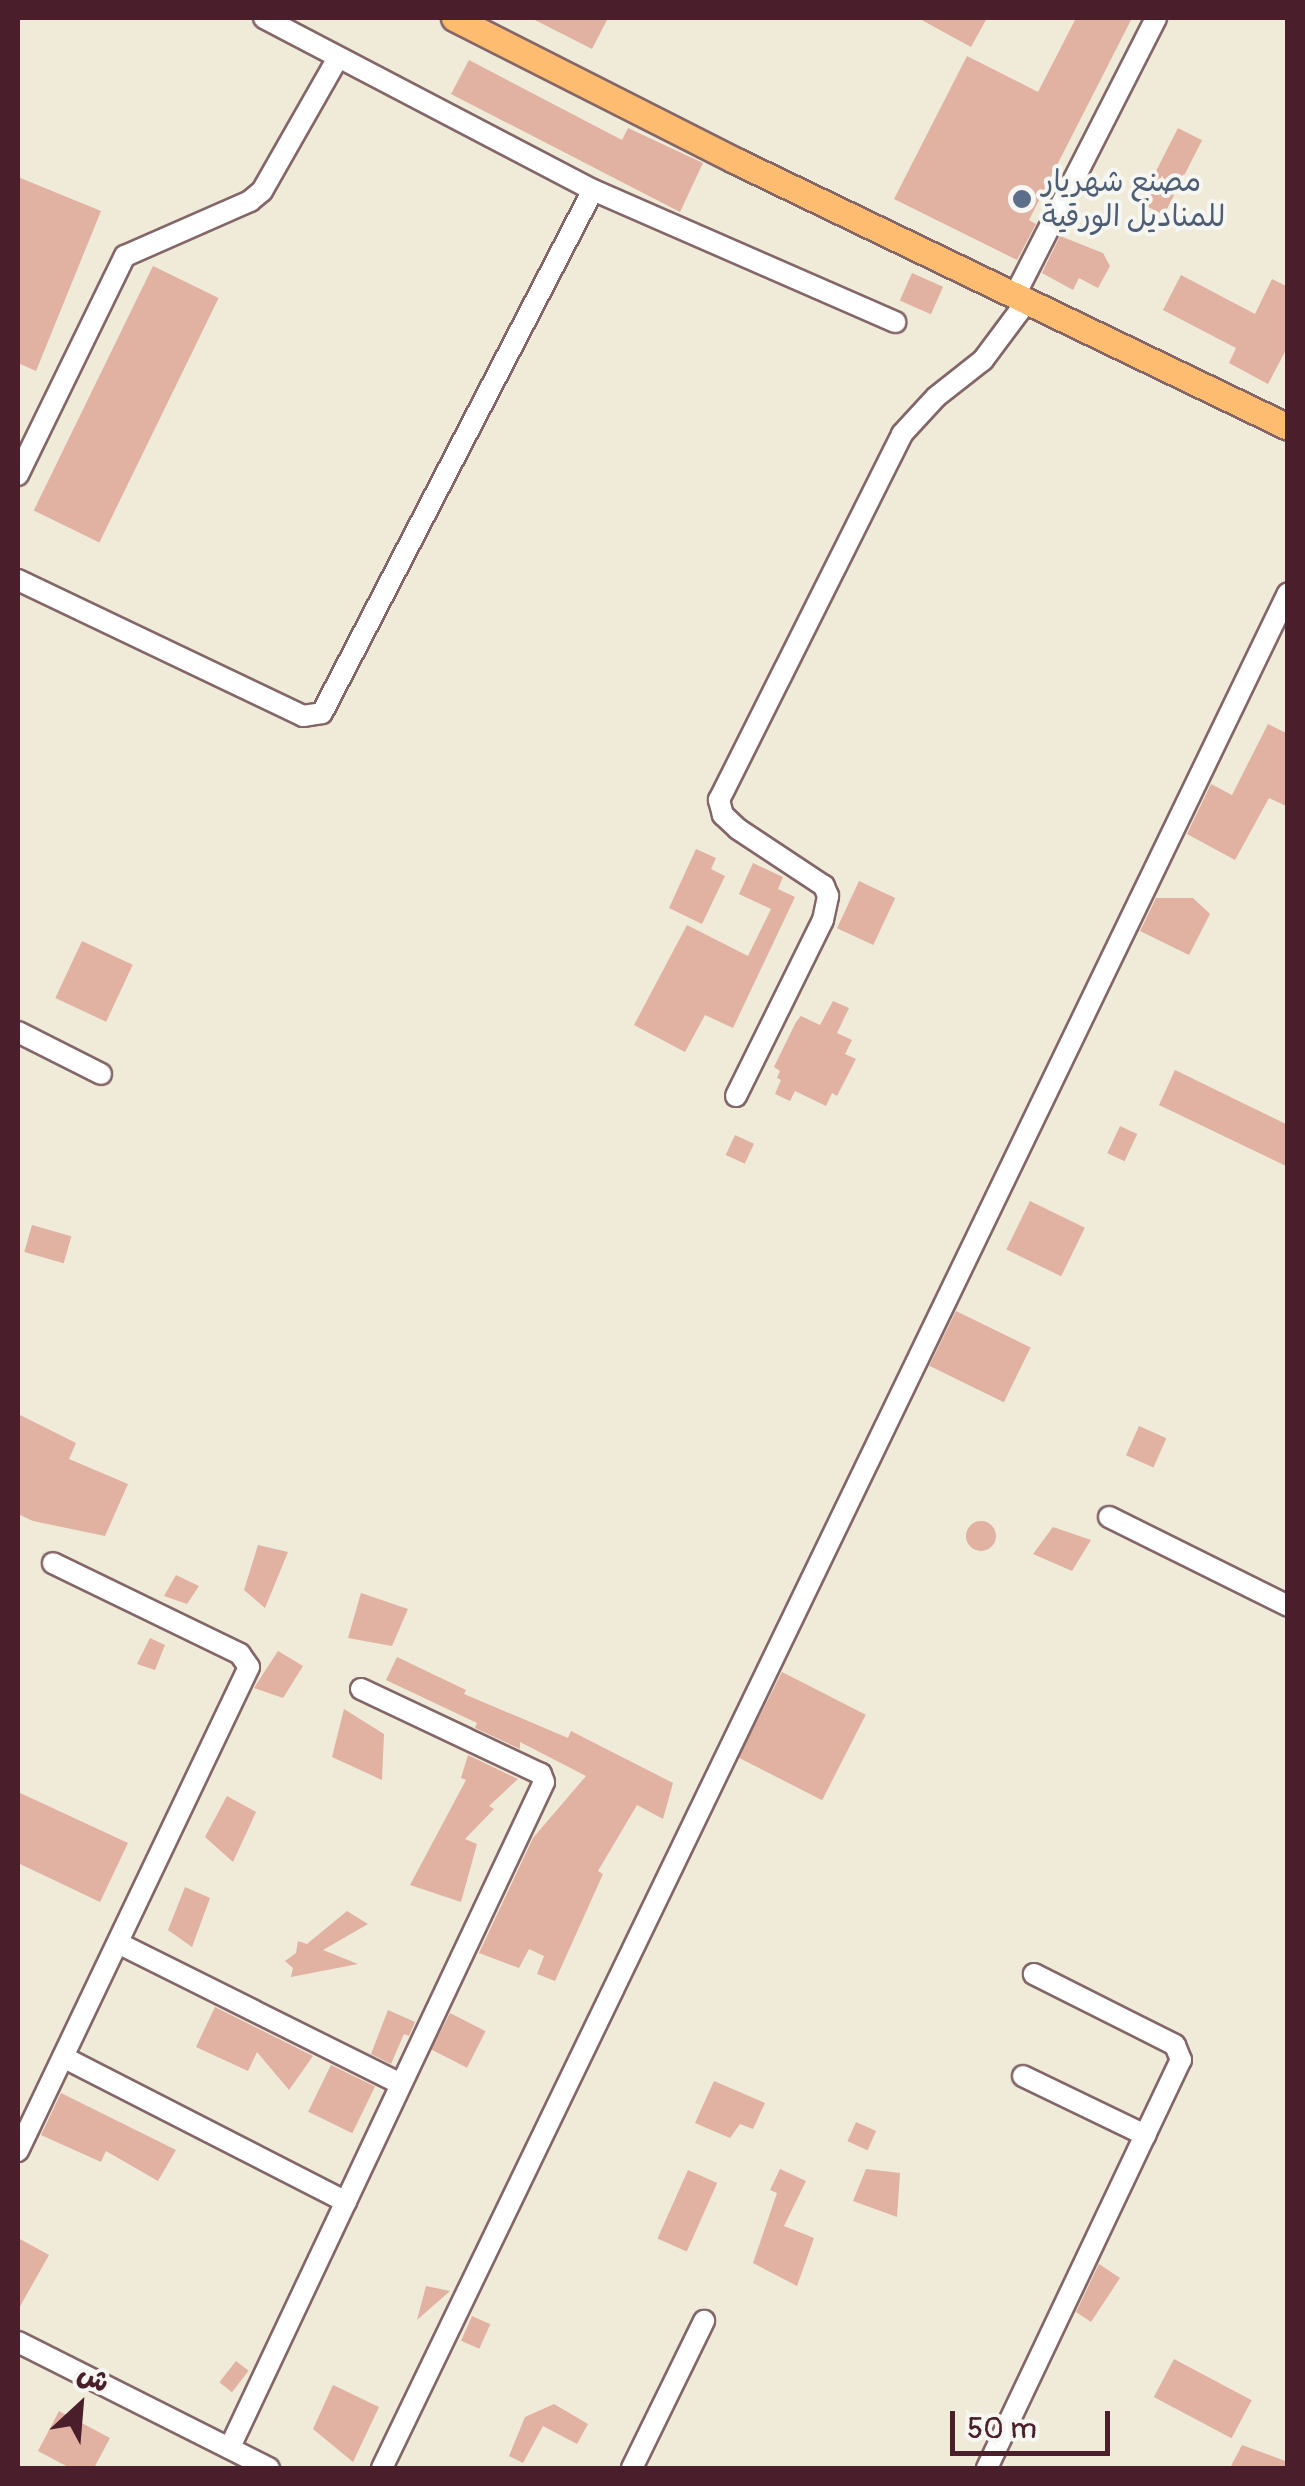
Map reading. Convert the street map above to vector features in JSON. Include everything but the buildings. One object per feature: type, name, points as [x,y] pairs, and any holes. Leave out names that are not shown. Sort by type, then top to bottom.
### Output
[{"type":"main road","points":[[454,18],[734,160],[1288,427]]},
{"type":"street","points":[[264,18],[593,190],[895,322]]},
{"type":"street","points":[[736,1096],[822,920],[828,896],[824,886],[752,840],[722,815],[719,800],[902,434],[936,397],[983,360],[1021,298],[1156,18]]},
{"type":"street","points":[[18,474],[125,256],[250,201],[262,192],[338,58]]},
{"type":"street","points":[[18,580],[303,716],[322,714],[593,190]]},
{"type":"street","points":[[382,2468],[1288,592]]},
{"type":"street","points":[[18,1032],[100,1074]]},
{"type":"street","points":[[1110,1517],[1288,1606]]},
{"type":"street","points":[[18,2151],[249,1668],[240,1654],[53,1563]]},
{"type":"street","points":[[230,2448],[544,1782],[541,1774],[361,1689]]},
{"type":"street","points":[[118,1944],[401,2084]]},
{"type":"street","points":[[987,2468],[1181,2060],[1180,2050],[1034,1974]]},
{"type":"street","points":[[63,2057],[346,2202]]},
{"type":"street","points":[[1023,2076],[1145,2135]]},
{"type":"street","points":[[632,2468],[704,2321]]},
{"type":"street","points":[[18,2342],[269,2468]]},
{"type":"place","name":"مصنع شهريار للمناديل الورقية","points":[[1022,199]]}]
